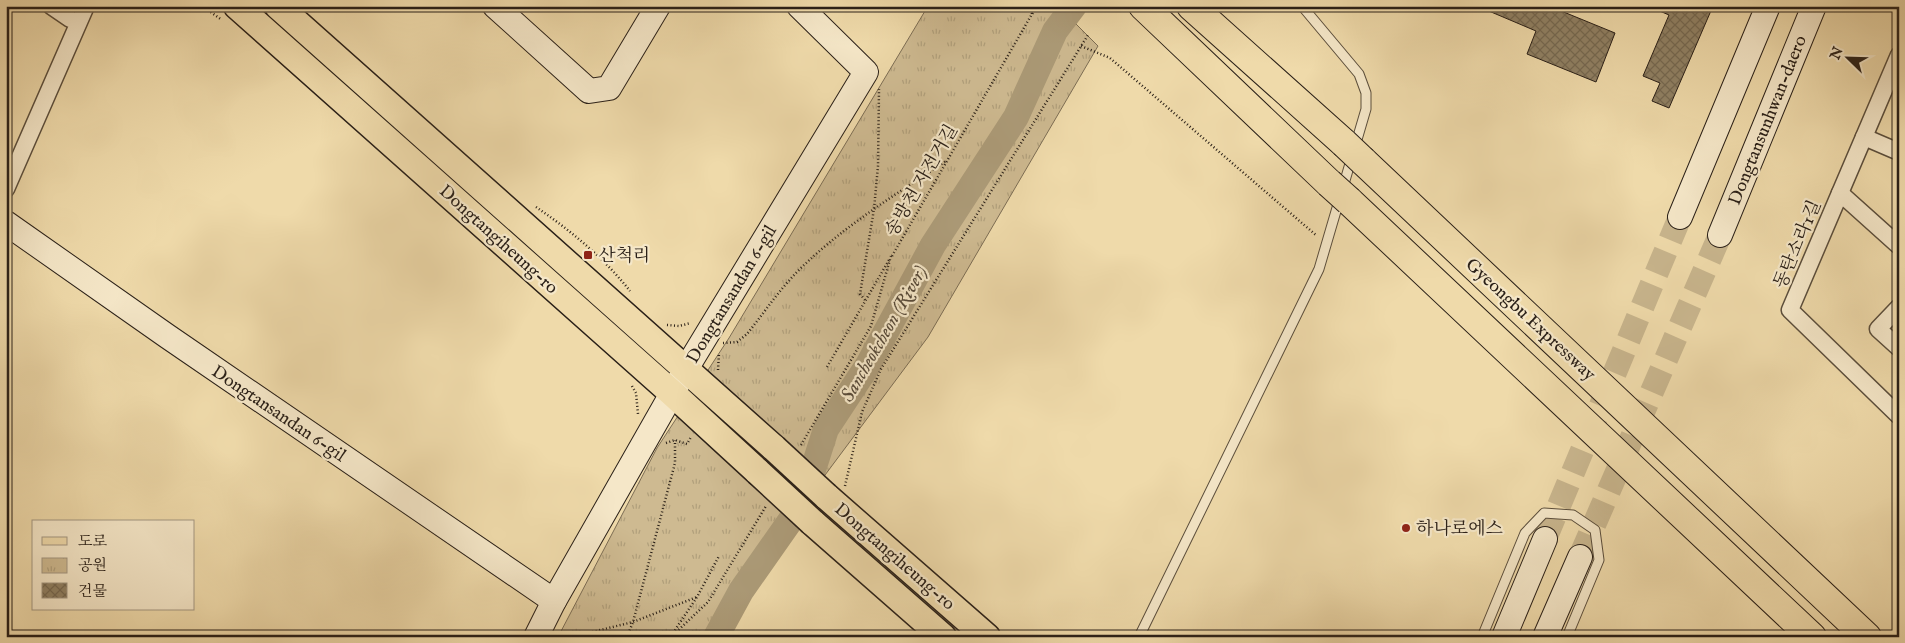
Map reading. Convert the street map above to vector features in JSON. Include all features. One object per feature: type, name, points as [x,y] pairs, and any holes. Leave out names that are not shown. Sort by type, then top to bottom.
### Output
[{"type":"highway","points":[[1143,6],[1812,637]]},
{"type":"highway","name":"Gyeongbu Expressway","points":[[1191,6],[1354,152],[1867,637]]},
{"type":"main road","name":"Dongtangiheung-ro","points":[[237,6],[672,393],[812,522],[943,637]]},
{"type":"main road","name":"Dongtangiheung-ro","points":[[278,6],[774,448],[835,492],[987,637]]},
{"type":"street","points":[[51,6],[70,19]]},
{"type":"street","points":[[6,188],[86,6]]},
{"type":"street","points":[[495,6],[589,91],[608,88],[658,6]]},
{"type":"street","name":"Dongtansandan 6-gil","points":[[536,637],[554,601],[686,369],[866,72],[799,6]]},
{"type":"street","points":[[1680,217],[1768,6]]},
{"type":"street","name":"Dongtansunhwan-daero","points":[[1720,235],[1814,6]]},
{"type":"street","name":"동탄소라1길","points":[[1899,55],[1790,310],[1899,416]]},
{"type":"street","points":[[1864,137],[1899,152]]},
{"type":"street","points":[[1840,193],[1899,246]]},
{"type":"street","name":"Dongtansandan 6-gil","points":[[6,223],[167,336],[554,601]]},
{"type":"street","points":[[1899,307],[1878,328],[1899,348]]},
{"type":"street","points":[[1504,637],[1545,539]]},
{"type":"street","points":[[1545,637],[1580,558]]},
{"type":"lane","points":[[1138,637],[1319,268],[1366,109],[1366,92],[1359,74],[1302,6]]},
{"type":"lane","points":[[1482,637],[1525,533],[1544,513],[1573,515],[1596,530],[1599,560],[1567,637]]},
{"type":"path","points":[[1031,6],[1032,14]]},
{"type":"path","name":"송방천 자전거길","points":[[827,367],[1032,14],[1039,6]]},
{"type":"path","points":[[835,492],[862,412],[881,370],[1088,35]]},
{"type":"path","points":[[1081,46],[1110,58],[1312,233],[1327,242]]},
{"type":"path","points":[[866,300],[860,294],[874,209],[878,166],[879,80]]},
{"type":"path","points":[[727,335],[722,344],[736,342],[747,334],[798,272],[845,230],[946,161]]},
{"type":"path","points":[[718,374],[719,351]]},
{"type":"path","points":[[664,444],[675,440],[687,444]]},
{"type":"path","points":[[628,637],[676,463],[675,440]]},
{"type":"path","points":[[670,637],[697,597],[719,556]]},
{"type":"path","points":[[572,637],[633,622],[697,597]]},
{"type":"green space","points":[[928,6],[1058,6],[1098,46],[928,337],[787,526],[718,637],[558,637],[657,448],[729,338]]},
{"type":"building","points":[[1477,6],[1549,6],[1615,33],[1596,82],[1527,54],[1536,31]]},
{"type":"building","points":[[1648,6],[1713,6],[1669,108],[1652,101],[1660,83],[1643,76],[1669,15]]},
{"type":"waterway","name":"Sancheokcheon (River)","points":[[716,637],[741,591],[802,504],[826,429],[868,365],[933,245],[1016,117],[1055,31],[1074,6]]},
{"type":"tunnel","points":[[1545,539],[1680,217]]},
{"type":"tunnel","points":[[1580,557],[1720,235]]},
{"type":"place","name":"산척리","points":[[588,255]]},
{"type":"place","name":"하나로에스","points":[[1406,528]]}]
